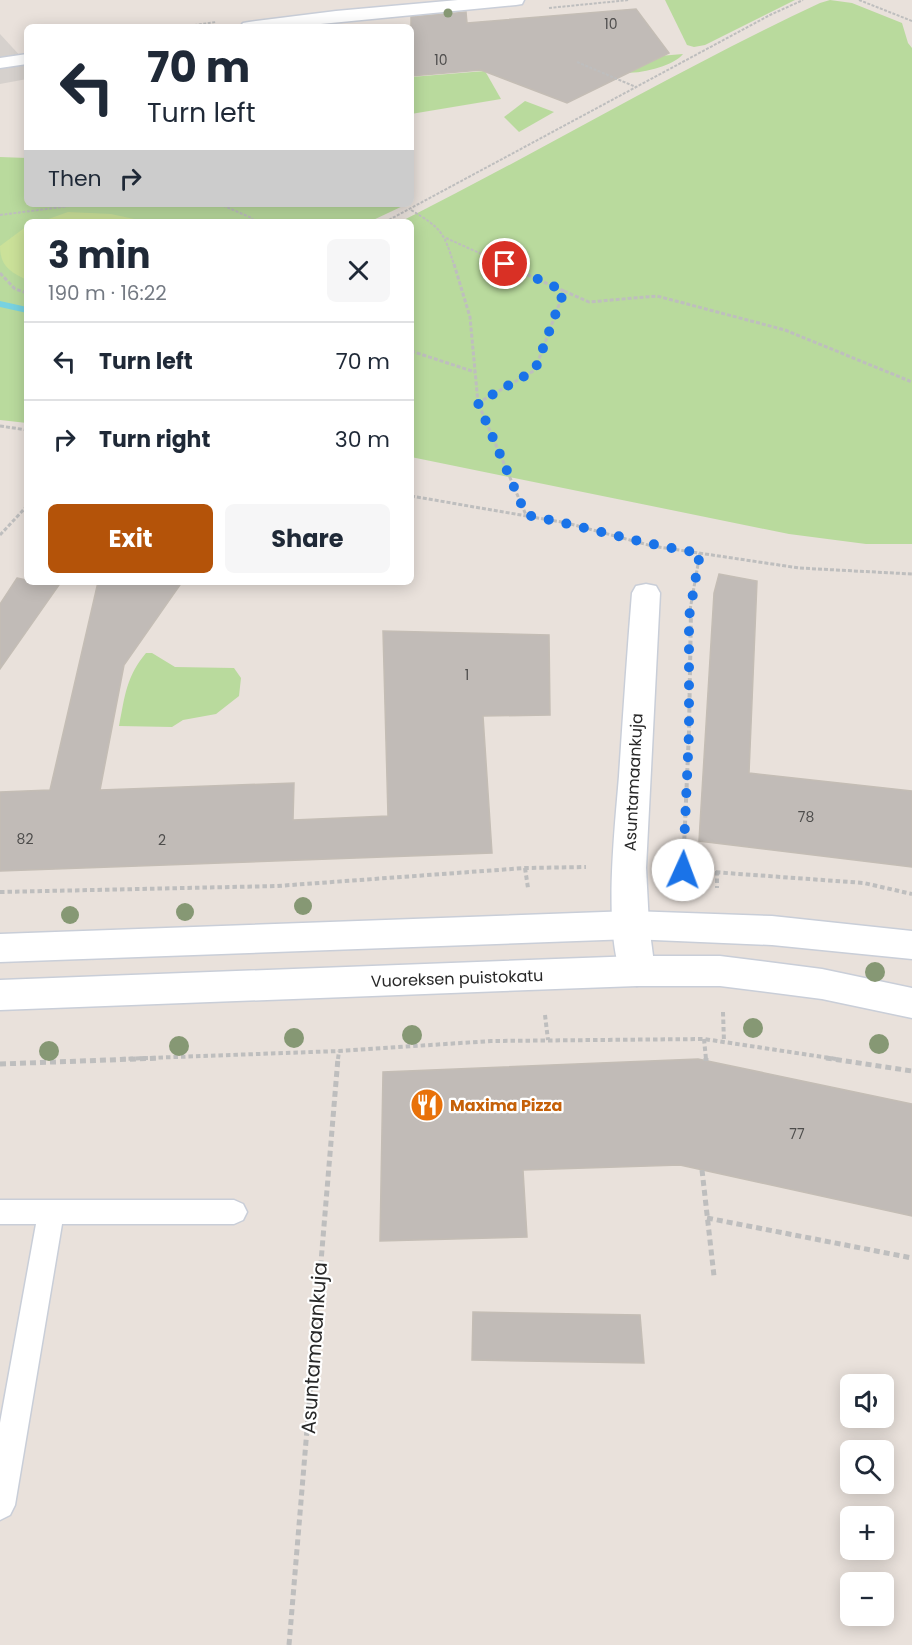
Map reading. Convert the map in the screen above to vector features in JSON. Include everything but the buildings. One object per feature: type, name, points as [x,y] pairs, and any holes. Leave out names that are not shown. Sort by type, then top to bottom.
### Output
[{"type":"main road","points":[[273,24],[516,0]]},
{"type":"main road","points":[[0,63],[24,59]]},
{"type":"main road","name":"Asuntamaankuja","points":[[637,971],[631,925],[629,868],[646,593]]},
{"type":"main road","points":[[0,948],[631,925],[719,926],[834,934],[912,945]]},
{"type":"main road","name":"Vuoreksen puistokatu","points":[[0,995],[637,971],[720,971],[822,984],[912,1003]]},
{"type":"lane","points":[[0,1212],[234,1212]]},
{"type":"lane","points":[[0,1505],[51,1212]]},
{"type":"path","points":[[392,219],[770,15],[803,0]]},
{"type":"path","points":[[859,0],[912,21]]},
{"type":"path","points":[[577,62],[636,87]]},
{"type":"path","points":[[0,215],[62,207]]},
{"type":"path","points":[[226,207],[252,219]]},
{"type":"path","points":[[411,210],[433,223],[446,238],[470,317],[478,403],[526,515]]},
{"type":"path","points":[[446,238],[589,302],[657,296],[785,330],[912,382]]},
{"type":"path","points":[[0,273],[15,288],[24,292]]},
{"type":"path","points":[[478,403],[535,370],[564,291]]},
{"type":"path","points":[[414,352],[475,372]]},
{"type":"path","points":[[0,426],[24,430]]},
{"type":"path","points":[[414,496],[567,523],[652,546],[799,568],[912,574]]},
{"type":"path","points":[[0,535],[24,509]]},
{"type":"path","points":[[683,870],[689,732],[689,617],[700,553]]},
{"type":"path","points":[[0,892],[277,886],[525,868],[629,868],[864,883],[912,894]]},
{"type":"path","points":[[704,1039],[706,1061]]},
{"type":"path","points":[[0,1064],[339,1051],[491,1041],[704,1039],[912,1071]]},
{"type":"path","name":"Asuntamaankuja","points":[[289,1645],[339,1051]]},
{"type":"path","points":[[702,1170],[714,1276]]},
{"type":"path","points":[[707,1218],[912,1258]]},
{"type":"green space","points":[[665,0],[795,0],[705,45],[694,47],[687,45]]},
{"type":"green space","points":[[830,0],[852,3],[902,23],[908,43],[912,48],[912,544],[866,544],[789,534],[414,458],[414,219],[406,219],[661,83]]},
{"type":"green space","points":[[683,54],[671,63],[633,73],[616,72],[589,62]]},
{"type":"green space","points":[[485,71],[501,99],[414,114],[414,77]]},
{"type":"green space","points":[[525,101],[554,112],[519,132],[504,117]]},
{"type":"green space","points":[[0,157],[24,158],[24,207],[401,207],[375,219],[24,219],[24,423],[0,420]]},
{"type":"green space","points":[[68,212],[111,214],[134,219],[48,219]]},
{"type":"green space","points":[[24,228],[24,278],[7,268],[0,253],[0,246]]},
{"type":"green space","points":[[146,653],[152,653],[175,667],[234,668],[241,678],[239,696],[216,714],[183,720],[172,727],[119,726],[130,679]]},
{"type":"shaded area","points":[[0,34],[24,61],[24,80],[0,84]]},
{"type":"waterway","points":[[0,304],[24,309]]},
{"type":"place","name":"Maxima Pizza","points":[[427,1105]]},
{"type":"route","points":[[505,264],[564,291],[535,370],[478,403],[526,515],[567,523],[652,546],[700,553],[689,617],[689,732],[683,870]]}]
